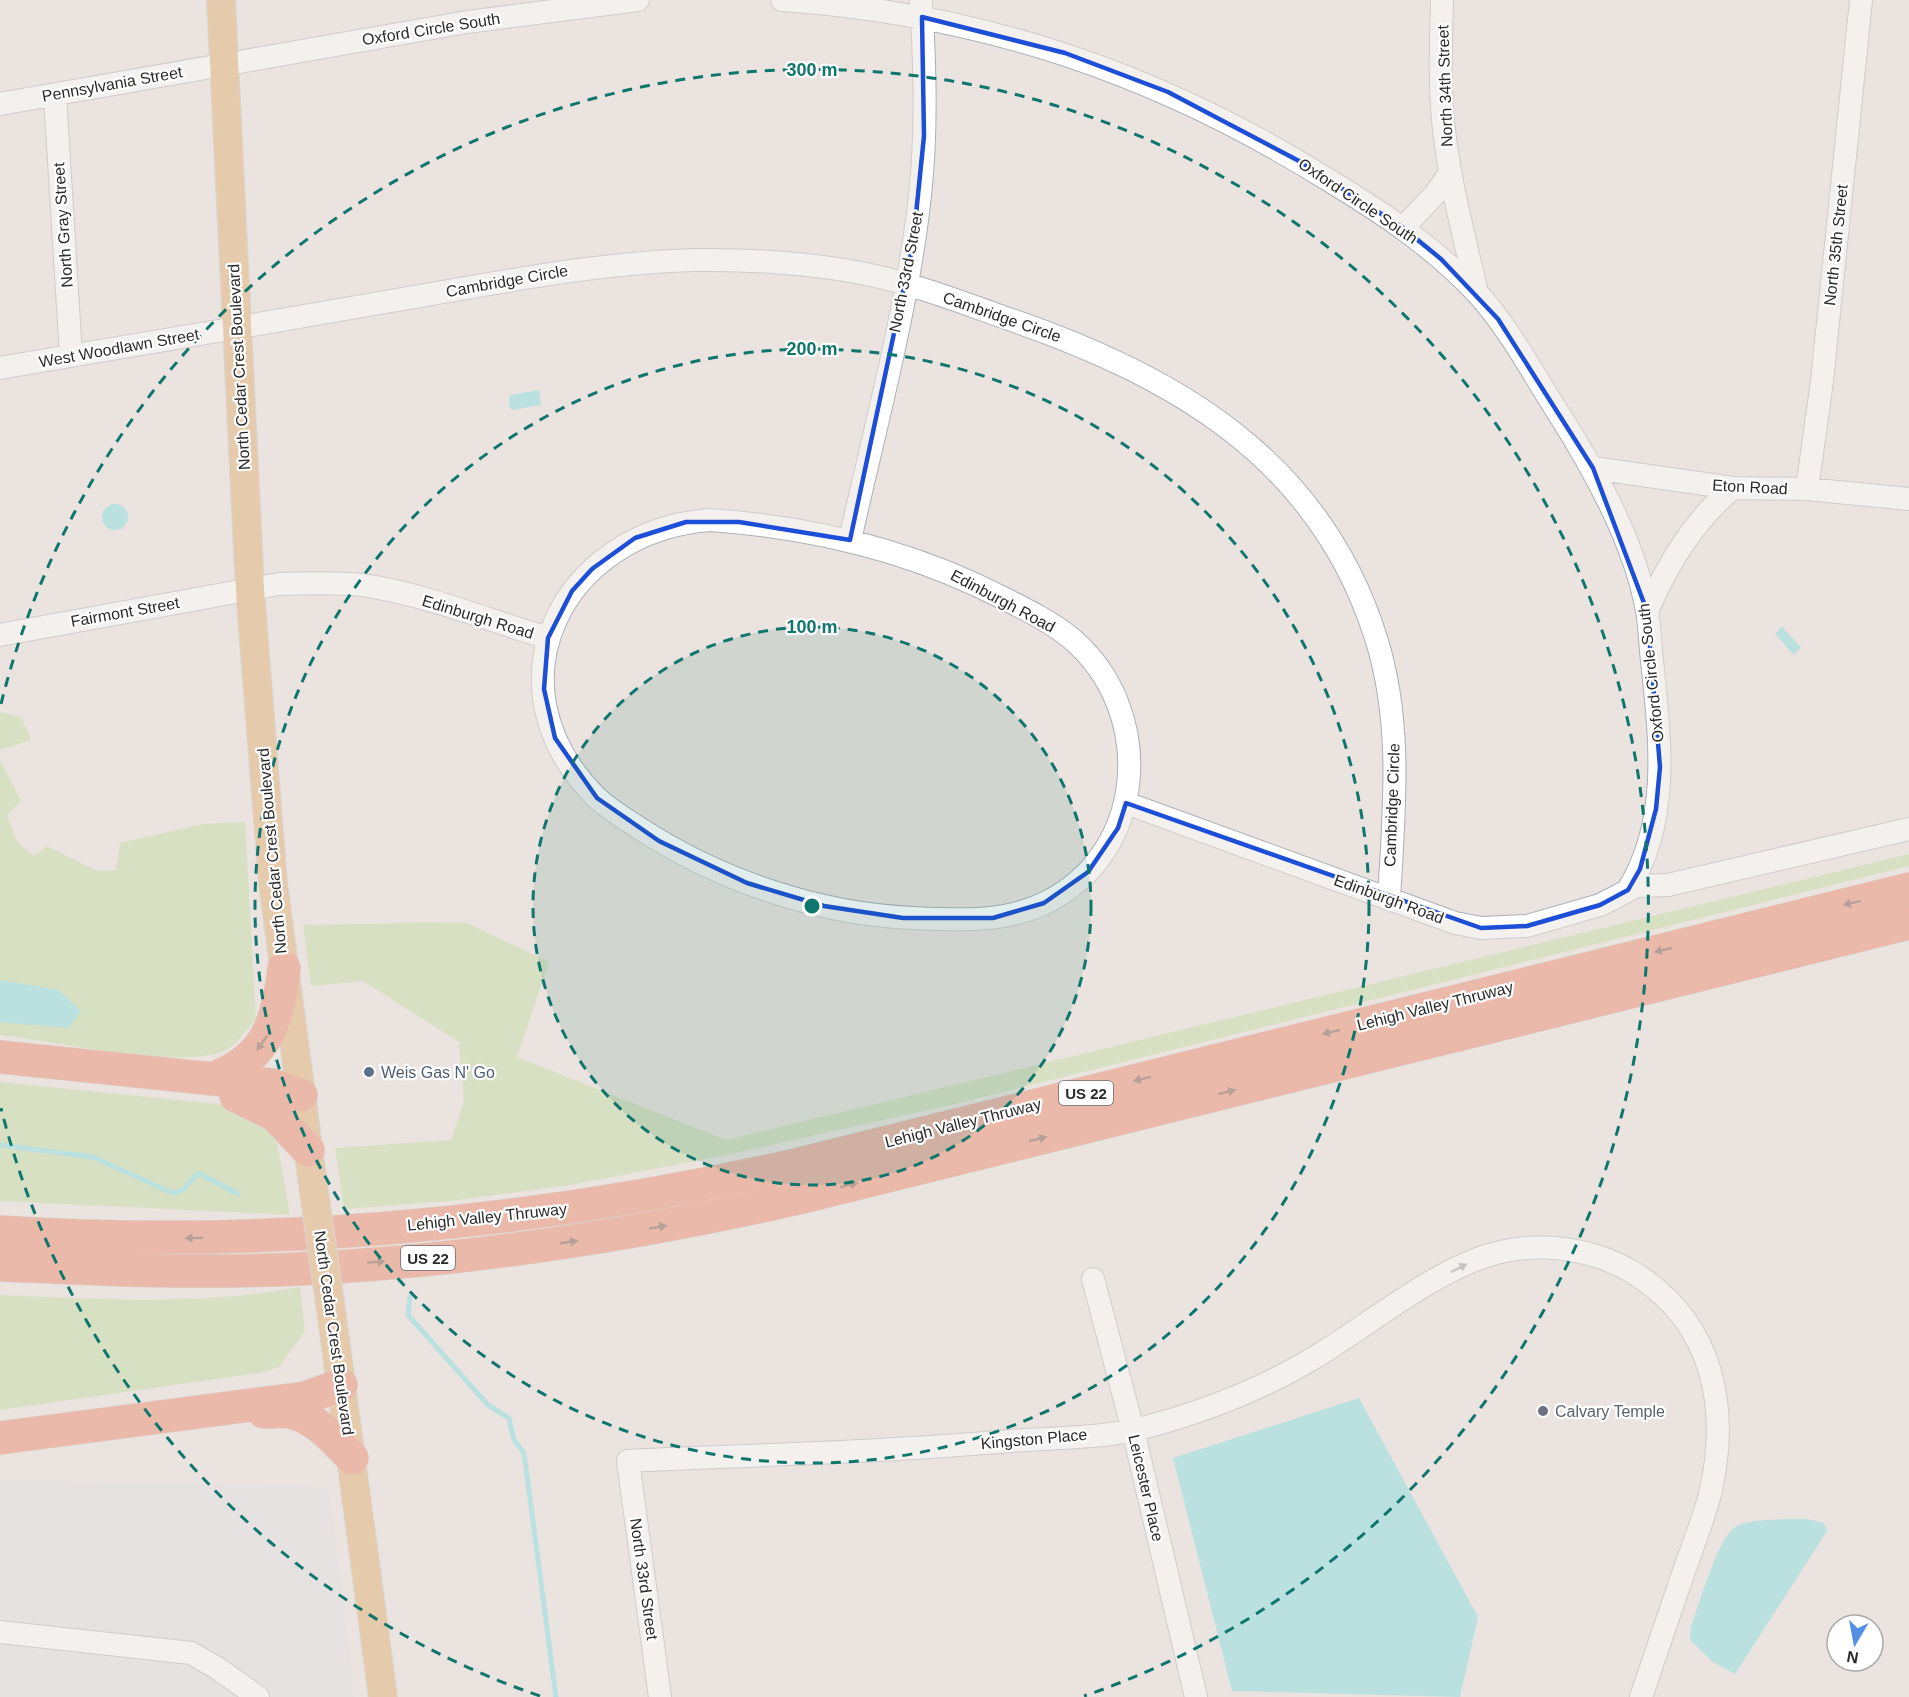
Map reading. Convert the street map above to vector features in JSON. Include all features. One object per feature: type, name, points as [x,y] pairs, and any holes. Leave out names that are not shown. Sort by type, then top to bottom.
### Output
[{"type":"highway","name":"Lehigh Valley Thruway","points":[[0,1233],[186,1238],[320,1233],[526,1215],[650,1195],[795,1165],[1909,889]]},
{"type":"highway","name":"Lehigh Valley Thruway","points":[[0,1265],[186,1271],[322,1266],[472,1254],[601,1237],[736,1212],[1909,923]]},
{"type":"highway","points":[[224,1087],[235,1069],[262,1044],[279,1005],[284,968]]},
{"type":"highway","points":[[0,1058],[224,1087],[271,1099],[301,1095]]},
{"type":"highway","points":[[0,1072],[224,1087],[275,1115],[308,1150]]},
{"type":"highway","points":[[0,1280],[48,1283],[186,1271]]},
{"type":"highway","points":[[0,1423],[303,1382],[342,1385]]},
{"type":"highway","points":[[0,1438],[305,1398],[342,1385]]},
{"type":"highway","points":[[188,1413],[290,1412],[320,1429],[352,1458]]},
{"type":"main road","name":"North Cedar Crest Boulevard","points":[[221,0],[250,590],[273,883],[383,1697]]},
{"type":"street","name":"Oxford Circle South","points":[[224,64],[467,22],[638,0]]},
{"type":"street","name":"Oxford Circle South","points":[[782,0],[922,8],[994,33],[1065,53],[1168,92],[1299,161],[1403,228],[1477,293],[1498,319],[1593,468],[1627,548],[1647,611],[1660,767],[1649,840],[1640,869],[1629,890]]},
{"type":"street","name":"North 34th Street","points":[[1442,0],[1441,52],[1444,128],[1450,172],[1477,293]]},
{"type":"street","name":"North 35th Street","points":[[1807,489],[1822,381],[1861,0]]},
{"type":"street","name":"North 33rd Street","points":[[850,540],[906,283],[920,195],[924,136],[922,8]]},
{"type":"street","name":"Pennsylvania Street","points":[[0,104],[224,64]]},
{"type":"street","name":"North Gray Street","points":[[55,95],[71,356]]},
{"type":"street","points":[[1403,228],[1436,193],[1450,172]]},
{"type":"street","name":"Cambridge Circle","points":[[237,328],[580,269],[639,262],[759,262],[818,268],[906,283],[1063,338],[1141,372],[1214,418],[1247,444],[1296,489],[1321,522],[1349,570],[1377,641],[1388,684],[1394,727],[1396,771],[1389,898]]},
{"type":"street","name":"West Woodlawn Street","points":[[0,368],[237,328]]},
{"type":"street","name":"Eton Road","points":[[1593,468],[1733,488],[1807,489],[1909,499]]},
{"type":"street","points":[[1647,611],[1665,570],[1709,508],[1733,488]]},
{"type":"street","name":"Edinburgh Road","points":[[250,590],[279,584],[321,582],[363,585],[404,594],[548,638],[557,616],[572,591],[592,568],[635,538],[663,527],[686,522],[730,522],[788,528],[850,540],[939,568],[982,587],[1069,636],[1086,652],[1101,670],[1115,695],[1125,723],[1131,768],[1126,803],[1455,923],[1501,929],[1527,926],[1600,905],[1637,886],[1668,885],[1909,829]]},
{"type":"street","name":"Fairmont Street","points":[[0,634],[250,590]]},
{"type":"street","points":[[548,638],[544,688],[549,716],[566,758],[597,798],[659,841],[701,862],[785,895],[824,906],[903,918],[983,918],[1019,913],[1052,899],[1088,872],[1113,836],[1126,803]]},
{"type":"street","name":"Kingston Place","points":[[628,1461],[985,1443],[1133,1430],[1207,1408],[1259,1387],[1317,1356],[1408,1297],[1460,1267],[1488,1256],[1518,1249],[1567,1249],[1617,1263],[1655,1288],[1676,1308],[1694,1332],[1715,1386],[1718,1416],[1716,1457],[1709,1497],[1641,1697]]},
{"type":"street","name":"Leicester Place","points":[[1094,1279],[1133,1430],[1196,1697]]},
{"type":"street","name":"North 33rd Street","points":[[628,1461],[660,1697]]},
{"type":"street","points":[[0,1632],[190,1653],[217,1668],[258,1697]]},
{"type":"highlighted area","points":[[922,17],[1065,53],[1168,92],[1299,161],[1403,228],[1441,259],[1498,319],[1593,468],[1647,611],[1660,767],[1656,809],[1640,869],[1628,890],[1600,905],[1527,926],[1481,928],[1126,803],[1118,828],[1088,872],[1044,903],[993,918],[903,918],[824,906],[747,883],[659,841],[597,798],[555,738],[544,689],[548,638],[572,591],[592,569],[635,538],[686,522],[739,522],[850,540],[913,244],[924,136]]},
{"type":"shaded area","points":[[0,1479],[329,1487],[355,1697],[0,1697]]},
{"type":"green space","points":[[0,712],[21,717],[31,740],[0,750]]},
{"type":"green space","points":[[0,760],[21,800],[7,816],[17,842],[34,856],[47,846],[97,871],[116,870],[120,843],[203,824],[245,822],[256,1019],[232,1046],[209,1055],[152,1056],[0,1035]]},
{"type":"green space","points":[[1909,854],[1909,866],[951,1105],[722,1156],[570,1185],[451,1201],[344,1209],[335,1148],[451,1140],[464,1102],[459,1042],[363,981],[311,986],[303,925],[465,922],[549,962],[517,1057],[726,1140]]},
{"type":"green space","points":[[0,1082],[228,1105],[271,1129],[278,1147],[290,1215],[0,1201]]},
{"type":"green space","points":[[300,1287],[305,1331],[279,1367],[265,1372],[0,1410],[0,1295],[150,1300],[188,1299],[263,1293]]},
{"type":"water","points":[[539,390],[541,405],[512,410],[509,405],[510,395]]},
{"type":"water","points":[[115,504],[124,508],[128,517],[124,526],[115,530],[106,526],[102,517],[106,508]]},
{"type":"water","points":[[1782,627],[1801,647],[1794,655],[1775,634]]},
{"type":"water","points":[[0,980],[59,990],[81,1011],[68,1028],[0,1022]]},
{"type":"water","points":[[1359,1398],[1478,1617],[1460,1697],[1232,1691],[1173,1458]]},
{"type":"water","points":[[1807,1519],[1824,1523],[1827,1531],[1735,1674],[1713,1662],[1690,1640],[1691,1627],[1715,1559],[1728,1535],[1739,1525],[1752,1521]]},
{"type":"waterway","points":[[0,1145],[93,1157],[172,1193],[183,1190],[196,1175],[200,1174],[238,1194]]},
{"type":"waterway","points":[[410,1297],[408,1315],[488,1405],[509,1418],[514,1440],[524,1453],[556,1697]]},
{"type":"place","name":"Weis Gas N' Go","points":[[369,1072]]},
{"type":"place","name":"Calvary Temple","points":[[1543,1411]]}]
